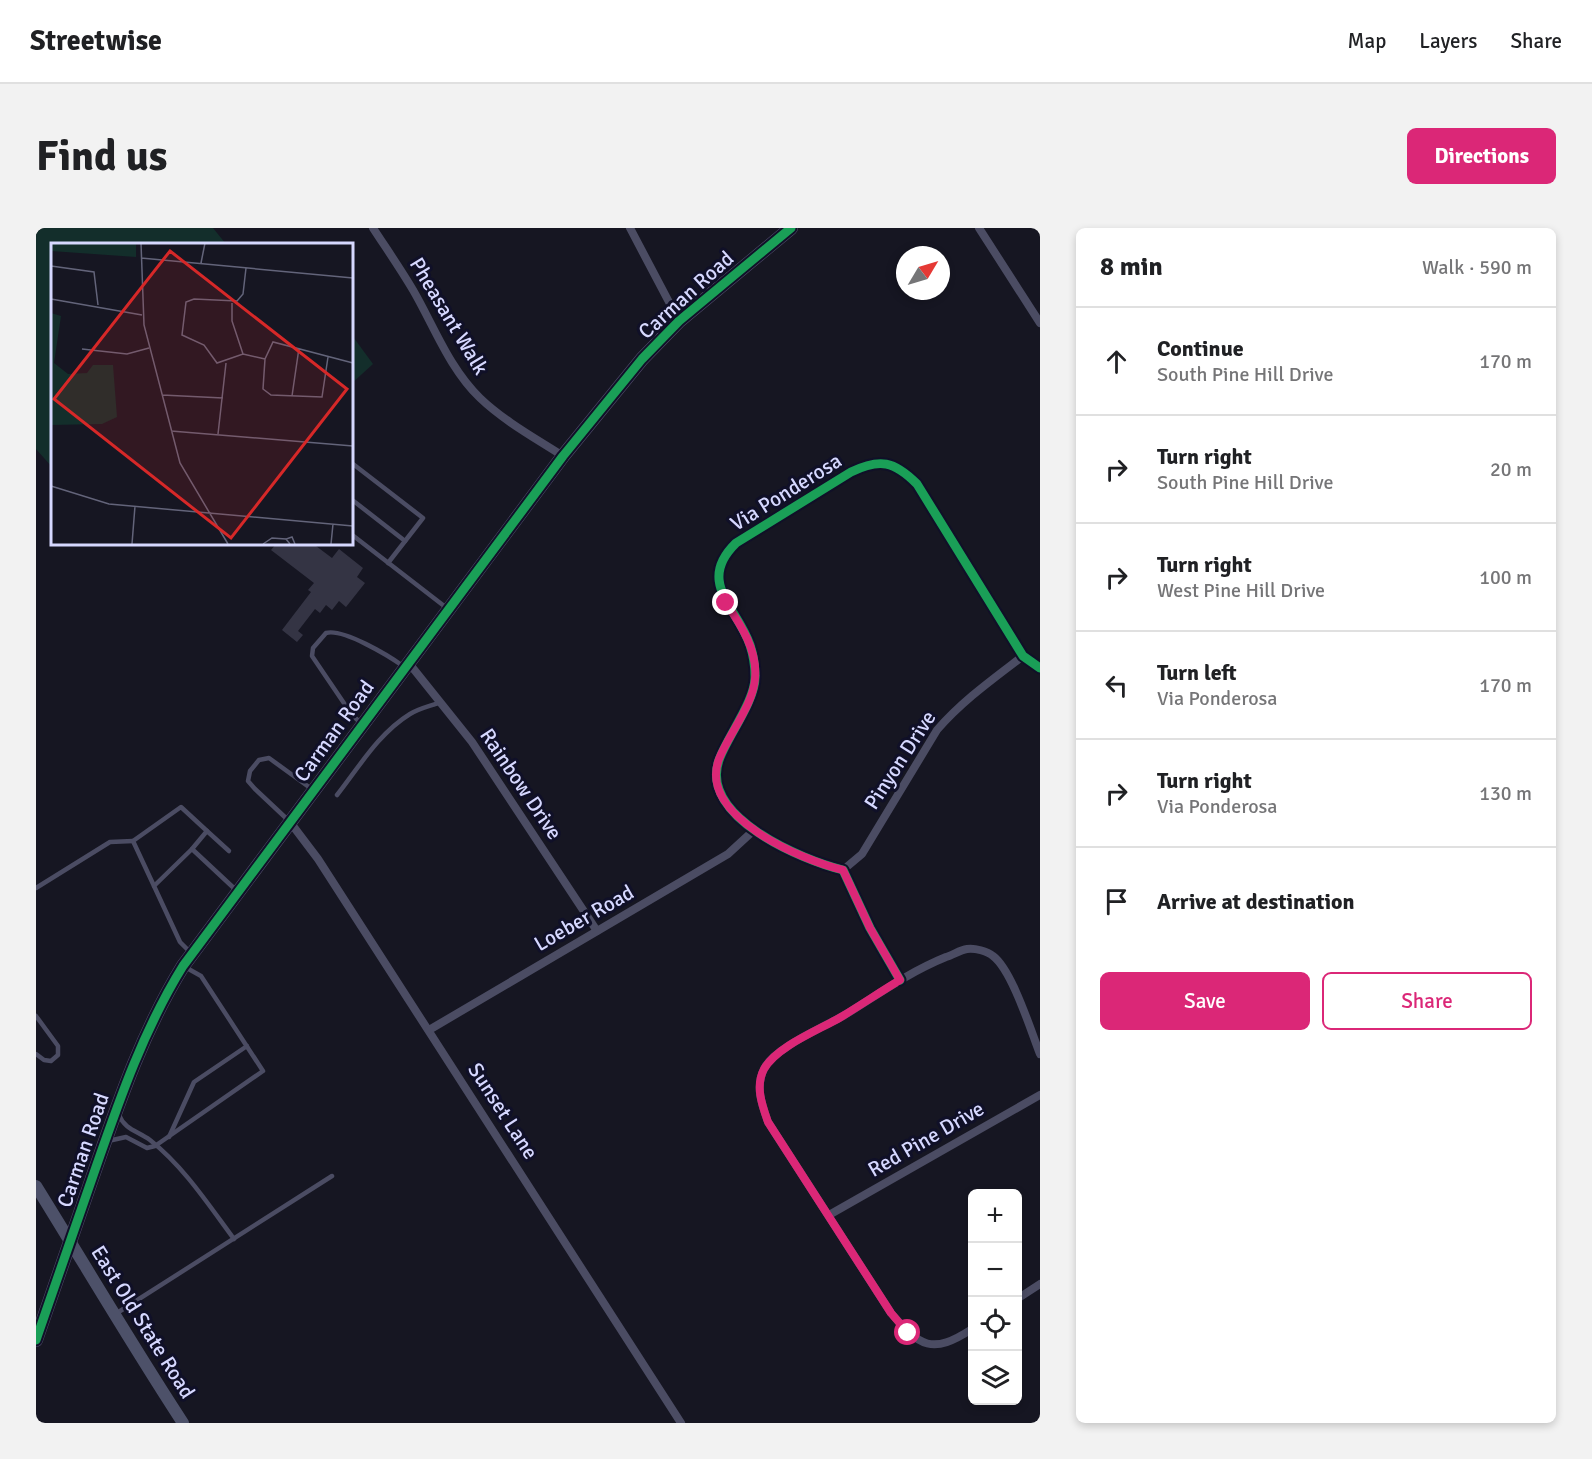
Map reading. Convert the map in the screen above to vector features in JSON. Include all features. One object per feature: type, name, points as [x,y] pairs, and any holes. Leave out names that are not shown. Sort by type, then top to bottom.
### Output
[{"type":"main road","name":"Carman Road","points":[[36,1340],[116,1109],[147,1031],[164,996],[183,966],[563,456],[642,359],[679,321],[791,228]]},
{"type":"street","name":"Pheasant Walk","points":[[373,228],[413,290],[454,366],[466,383],[497,413],[563,456]]},
{"type":"street","points":[[630,228],[679,321]]},
{"type":"street","points":[[979,228],[1040,322]]},
{"type":"street","name":"Via Ponderosa","points":[[843,870],[818,862],[753,831],[731,812],[720,792],[717,775],[718,761],[748,700],[755,679],[750,643],[726,603],[721,589],[719,566],[725,554],[736,543],[851,472],[878,462],[891,465],[907,474],[917,484],[1023,656],[1040,668]]},
{"type":"street","name":"Pinyon Drive","points":[[843,870],[862,854],[931,740],[949,716],[1023,656]]},
{"type":"street","name":"Rainbow Drive","points":[[406,664],[441,702],[472,742],[597,931]]},
{"type":"street","name":"Sunset Lane","points":[[290,822],[318,859],[681,1423]]},
{"type":"street","name":"Loeber Road","points":[[429,1030],[728,854],[753,831]]},
{"type":"street","points":[[843,870],[870,928],[900,980]]},
{"type":"street","points":[[968,1331],[942,1345],[923,1343],[908,1333],[891,1313],[768,1122],[759,1100],[764,1070],[771,1060],[789,1046],[900,980],[968,949],[984,951],[994,956],[1005,972],[1019,1000],[1040,1054]]},
{"type":"street","name":"Red Pine Drive","points":[[829,1215],[1040,1095]]},
{"type":"street","name":"East Old State Road","points":[[36,1186],[141,1359],[183,1423]]},
{"type":"street","points":[[1020,1297],[1040,1284]]},
{"type":"lane","points":[[352,465],[423,518],[388,563]]},
{"type":"lane","points":[[352,500],[405,541]]},
{"type":"lane","points":[[352,535],[448,609]]},
{"type":"lane","points":[[362,724],[352,715],[312,656],[314,648],[326,633],[332,631],[406,664]]},
{"type":"lane","points":[[337,795],[394,726],[411,713],[441,702]]},
{"type":"lane","points":[[290,822],[248,781],[250,771],[259,759],[269,758],[313,790]]},
{"type":"lane","points":[[36,888],[110,842],[133,842],[181,807],[229,851]]},
{"type":"lane","points":[[154,886],[207,831]]},
{"type":"lane","points":[[133,842],[180,942],[192,954]]},
{"type":"lane","points":[[192,849],[238,892]]},
{"type":"lane","points":[[105,1141],[126,1137],[147,1148],[155,1146],[262,1071],[201,976],[183,966]]},
{"type":"lane","points":[[36,1016],[58,1046],[58,1055],[51,1060],[44,1060],[36,1054]]},
{"type":"lane","points":[[169,1137],[194,1082],[247,1046]]},
{"type":"lane","points":[[116,1109],[122,1122],[130,1130],[150,1140],[181,1169],[234,1239]]},
{"type":"lane","points":[[114,1314],[332,1176]]},
{"type":"green space","points":[[36,228],[213,228],[225,243],[51,243],[51,466],[36,449]]},
{"type":"green space","points":[[352,335],[373,364],[352,383]]},
{"type":"building","points":[[276,544],[313,544],[332,558],[339,549],[363,568],[357,577],[365,583],[346,607],[339,601],[332,610],[326,605],[320,613],[315,609],[298,631],[303,635],[297,642],[282,630],[311,592],[308,590],[314,583],[271,550]]},
{"type":"cycle path","points":[[36,1340],[124,1090],[156,1014],[183,966],[563,456],[642,359],[679,321],[791,228]]},
{"type":"cycle path","points":[[900,980],[870,928],[843,870],[780,846],[758,833],[724,800],[717,781],[719,760],[751,696],[755,676],[750,645],[723,594],[719,582],[719,570],[725,557],[736,543],[851,472],[870,465],[894,466],[917,484],[1023,656],[1040,668]]},
{"type":"route","points":[[726,603],[750,643],[755,679],[748,700],[718,761],[717,775],[720,792],[731,812],[753,831],[807,858],[828,867],[843,870],[870,928],[900,980],[789,1046],[771,1060],[764,1070],[759,1100],[768,1122],[785,1149],[891,1313],[908,1333]]}]
